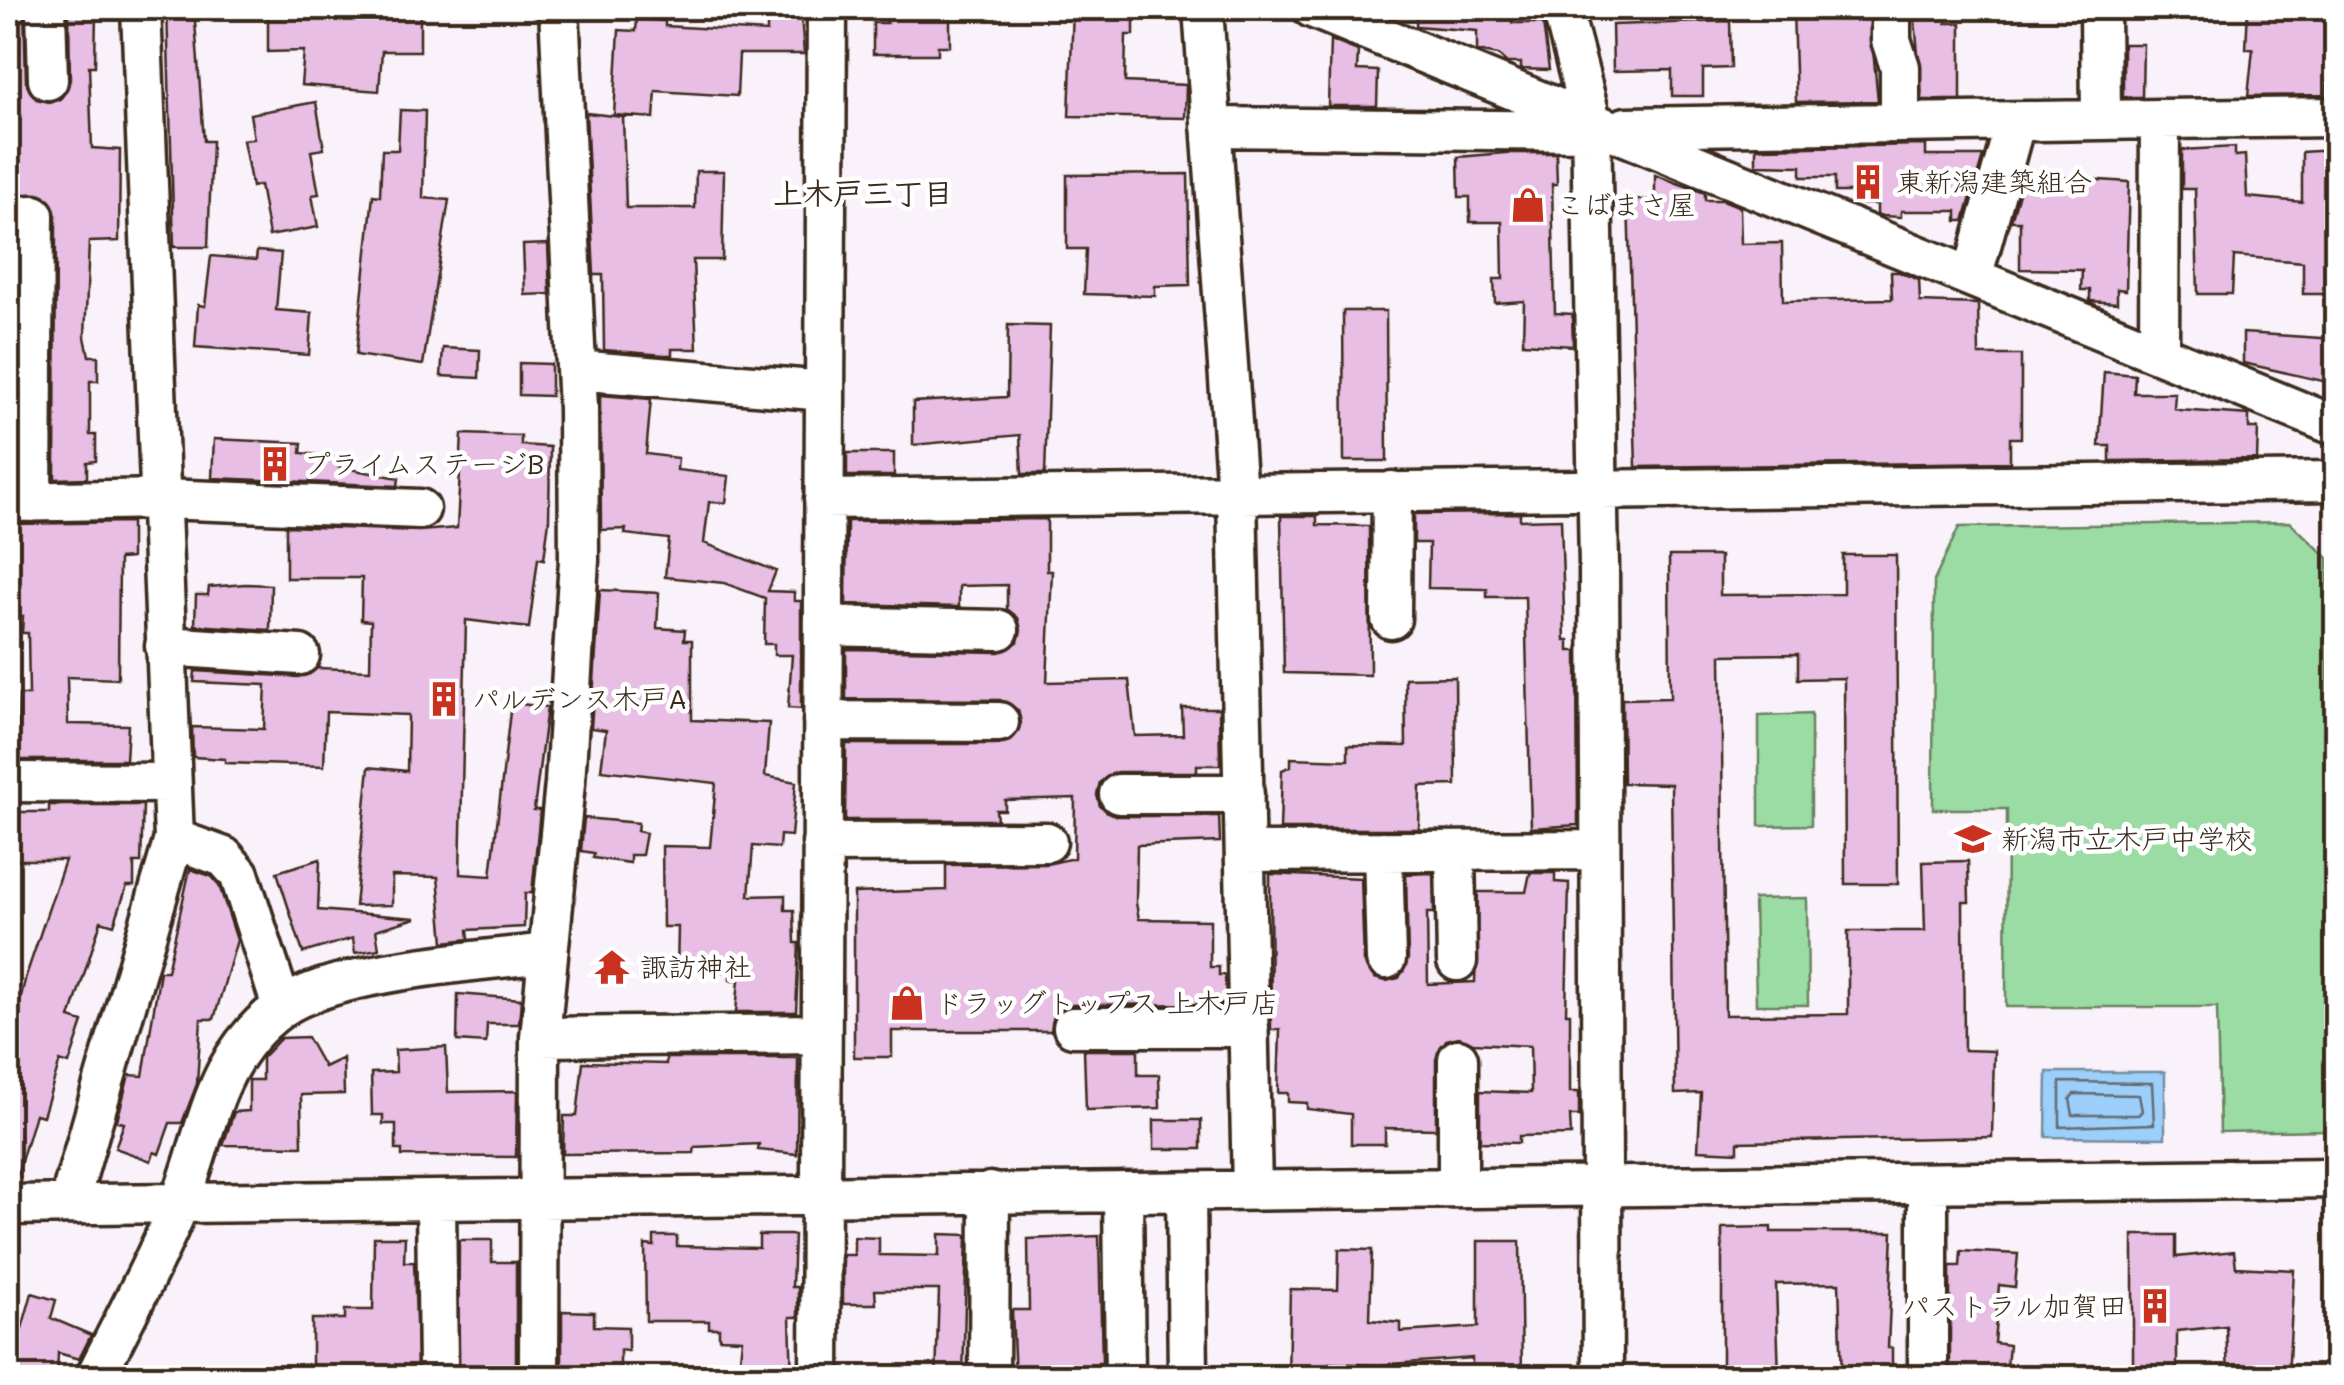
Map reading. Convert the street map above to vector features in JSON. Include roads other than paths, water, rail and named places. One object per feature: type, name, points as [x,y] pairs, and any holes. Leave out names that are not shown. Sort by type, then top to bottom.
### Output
[{"type":"street","points":[[46,8],[48,80]]},
{"type":"street","points":[[69,1203],[174,839],[141,8]]},
{"type":"street","points":[[540,1378],[537,1199],[540,1037],[565,784],[579,560],[576,370],[559,8]]},
{"type":"street","points":[[820,1378],[827,8]]},
{"type":"street","points":[[1203,8],[1237,494],[1252,1190]]},
{"type":"street","points":[[1312,8],[1597,126],[1973,274],[2336,426]]},
{"type":"street","points":[[1562,8],[1597,126],[1603,1378]]},
{"type":"street","points":[[1891,8],[1891,40],[1900,67],[1900,122]]},
{"type":"street","points":[[2100,8],[2101,120]]},
{"type":"street","points":[[1462,130],[1482,76]]},
{"type":"street","points":[[1212,127],[1462,130],[2336,117]]},
{"type":"street","points":[[2159,351],[2160,119]]},
{"type":"street","points":[[1973,274],[2015,124]]},
{"type":"street","points":[[8,216],[34,215],[20,502],[162,499],[420,509]]},
{"type":"street","points":[[576,370],[825,391]]},
{"type":"street","points":[[824,499],[1597,488],[2192,486],[2336,481]]},
{"type":"street","points":[[1390,619],[1392,491]]},
{"type":"street","points":[[824,626],[998,630]]},
{"type":"street","points":[[165,646],[300,655]]},
{"type":"street","points":[[823,721],[999,722]]},
{"type":"street","points":[[8,782],[169,783]]},
{"type":"street","points":[[1119,794],[1244,794]]},
{"type":"street","points":[[174,839],[224,857],[239,874],[282,1008]]},
{"type":"street","points":[[822,842],[1048,842]]},
{"type":"street","points":[[1455,850],[1457,961]]},
{"type":"street","points":[[1245,852],[1600,850]]},
{"type":"street","points":[[1383,851],[1386,959]]},
{"type":"street","points":[[95,1378],[179,1204],[213,1093],[244,1045],[282,1008],[324,990],[408,969],[547,954]]},
{"type":"street","points":[[1073,1027],[1249,1027]]},
{"type":"street","points":[[540,1037],[821,1034]]},
{"type":"street","points":[[1458,1060],[1458,1188]]},
{"type":"street","points":[[8,1205],[2336,1178]]},
{"type":"street","points":[[1928,1183],[1928,1378]]},
{"type":"street","points":[[989,1378],[990,1192]]},
{"type":"street","points":[[1124,1192],[1124,1378]]},
{"type":"street","points":[[1186,1192],[1188,1378]]},
{"type":"street","points":[[436,1201],[438,1366]]},
{"type":"water","points":[[2047,1072],[2165,1072],[2165,1138],[2046,1137]]},
{"type":"place","name":"東新潟建築組合","points":[[1868,182]]},
{"type":"place","name":"こばまさ屋","points":[[1528,205]]},
{"type":"place","name":"プライムステージB","points":[[275,464]]},
{"type":"place","name":"パルデンス木戸A","points":[[444,699]]},
{"type":"place","name":"新潟市立木戸中学校","points":[[1973,839]]},
{"type":"place","name":"諏訪神社","points":[[612,967]]},
{"type":"place","name":"ドラッグトップス 上木戸店","points":[[907,1003]]},
{"type":"place","name":"パストラル加賀田","points":[[2155,1306]]},
{"type":"district","name":"上木戸三丁目","points":[[863,194]]}]
